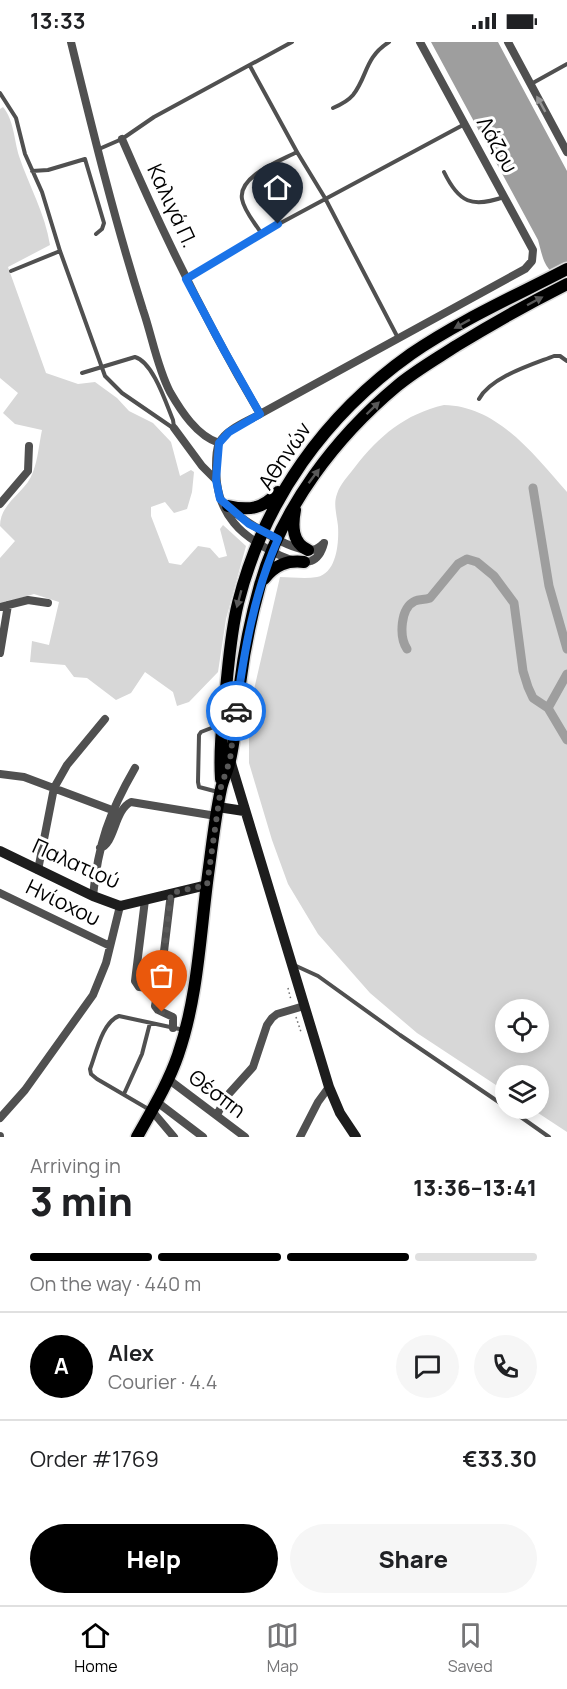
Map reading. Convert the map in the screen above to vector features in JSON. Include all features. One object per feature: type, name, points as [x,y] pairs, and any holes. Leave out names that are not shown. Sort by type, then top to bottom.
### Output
[{"type":"main road","name":"Αθηνών","points":[[225,760],[222,724],[233,625],[243,585],[262,531],[290,482],[326,430],[388,372],[432,341],[567,269]]},
{"type":"main road","name":"Αθηνών","points":[[137,1137],[178,1055],[179,1029],[191,1004],[225,760],[261,582],[275,545],[300,496],[326,460],[355,426],[397,386],[416,371],[468,339],[562,287]]},
{"type":"main road","points":[[224,503],[248,510],[255,509],[266,504],[290,482]]},
{"type":"main road","points":[[261,582],[280,564],[306,556],[294,533],[295,513],[300,496]]},
{"type":"street","points":[[71,42],[126,256],[162,373],[170,391],[195,427],[207,439],[219,443],[216,480],[234,522],[257,543],[296,548],[306,556]]},
{"type":"street","name":"Λάζου","points":[[420,42],[533,249],[534,255],[529,265]]},
{"type":"street","points":[[507,42],[567,152]]},
{"type":"street","name":"Καλιγά Π.","points":[[122,140],[186,279],[260,414]]},
{"type":"street","name":"Αθηνών","points":[[219,443],[229,432],[260,414],[529,265]]},
{"type":"street","points":[[174,428],[202,466],[216,480]]},
{"type":"street","points":[[0,504],[28,471],[29,446]]},
{"type":"street","points":[[224,503],[249,524],[262,531],[275,545],[306,556]]},
{"type":"street","points":[[0,653],[4,606],[28,600],[48,603]]},
{"type":"street","points":[[38,870],[54,788],[67,765],[105,719]]},
{"type":"street","points":[[225,760],[244,812],[329,1087],[340,1113],[356,1137]]},
{"type":"street","points":[[93,896],[100,848],[112,810],[135,768]]},
{"type":"street","points":[[0,774],[24,777],[112,810]]},
{"type":"street","points":[[100,848],[106,845],[125,805],[131,802],[217,812],[244,812]]},
{"type":"street","name":"Παλατιού","points":[[0,851],[93,896],[120,906],[207,885]]},
{"type":"street","name":"Ηνίοχου","points":[[0,893],[110,946]]},
{"type":"street","points":[[171,893],[156,1008],[173,1017],[179,1029]]},
{"type":"street","points":[[145,900],[135,981],[139,987],[158,989]]},
{"type":"street","points":[[0,1118],[24,1090],[93,995],[102,975],[120,906]]},
{"type":"street","points":[[217,1115],[226,1097],[254,1067],[267,1025],[272,1018],[277,1014],[304,1006]]},
{"type":"street","name":"Θέσπη","points":[[168,1079],[245,1137]]},
{"type":"street","points":[[300,1137],[318,1102],[329,1087]]},
{"type":"street","points":[[154,1106],[174,1137]]},
{"type":"street","points":[[154,1106],[203,1137]]},
{"type":"lane","points":[[97,150],[122,140],[154,117],[292,42]]},
{"type":"lane","points":[[333,108],[352,97],[368,63],[389,42]]},
{"type":"lane","points":[[530,84],[567,64]]},
{"type":"lane","points":[[250,66],[297,152],[326,198],[398,339]]},
{"type":"lane","points":[[0,93],[16,118],[25,154],[42,192],[101,367],[110,382],[122,393],[174,428]]},
{"type":"lane","points":[[186,279],[261,233],[465,124]]},
{"type":"lane","points":[[261,233],[244,204],[243,188],[255,175],[297,152]]},
{"type":"lane","points":[[32,171],[48,170],[86,159],[104,223],[102,229],[96,234]]},
{"type":"lane","points":[[444,172],[455,192],[464,200],[475,203],[489,202],[505,197]]},
{"type":"lane","points":[[11,271],[60,251]]},
{"type":"lane","points":[[479,399],[482,394],[506,376],[533,364],[554,356],[564,357],[567,361]]},
{"type":"lane","points":[[82,373],[135,357],[142,360],[162,395],[174,428]]},
{"type":"lane","points":[[220,790],[199,787],[198,758],[201,732],[222,724]]},
{"type":"lane","points":[[290,964],[318,976],[495,1100]]},
{"type":"lane","points":[[154,1106],[124,1094],[97,1079],[90,1069],[105,1032],[114,1018],[126,1017],[179,1029]]},
{"type":"lane","points":[[124,1094],[142,1054],[150,1023]]},
{"type":"lane","points":[[523,1119],[549,1137]]},
{"type":"shaded area","points":[[431,42],[498,42],[567,171],[567,283],[546,266],[538,240]]},
{"type":"shaded area","points":[[3,107],[12,124],[19,156],[41,211],[50,245],[8,267],[46,373],[78,384],[95,382],[117,398],[129,411],[153,423],[171,442],[180,476],[191,470],[194,472],[187,509],[174,513],[165,502],[151,507],[151,516],[169,563],[181,565],[198,546],[210,548],[219,558],[227,556],[220,529],[223,525],[246,546],[226,619],[218,672],[189,702],[177,706],[173,692],[145,672],[131,693],[116,700],[87,678],[74,677],[65,665],[30,662],[32,641],[49,645],[59,602],[34,594],[0,604],[0,558],[15,541],[0,526],[1,518],[4,510],[30,479],[42,430],[15,424],[3,413],[18,393],[0,378],[0,109]]},
{"type":"shaded area","points":[[444,405],[481,414],[498,423],[528,448],[567,492],[567,1132],[547,1119],[549,1065],[495,1065],[495,1084],[417,1033],[370,993],[318,934],[288,884],[249,763],[249,711],[280,577],[317,577],[329,570],[333,563],[338,540],[335,502],[338,490],[383,436],[417,414]]},
{"type":"waterway","points":[[533,488],[549,586],[567,649]]},
{"type":"waterway","points":[[407,649],[404,644],[402,623],[410,605],[417,600],[430,598],[458,564],[467,559],[477,562],[494,576],[514,603],[523,671],[528,687],[533,698],[548,708]]},
{"type":"waterway","points":[[567,674],[548,708],[567,740]]},
{"type":"way so far","points":[[162,1012],[155,1006],[171,893],[207,885],[216,816],[221,787],[230,760],[236,711]]},
{"type":"route","points":[[236,711],[249,633],[261,582],[278,539],[249,524],[220,499],[216,480],[216,457],[219,443],[229,432],[260,414],[186,279],[278,224]]}]
